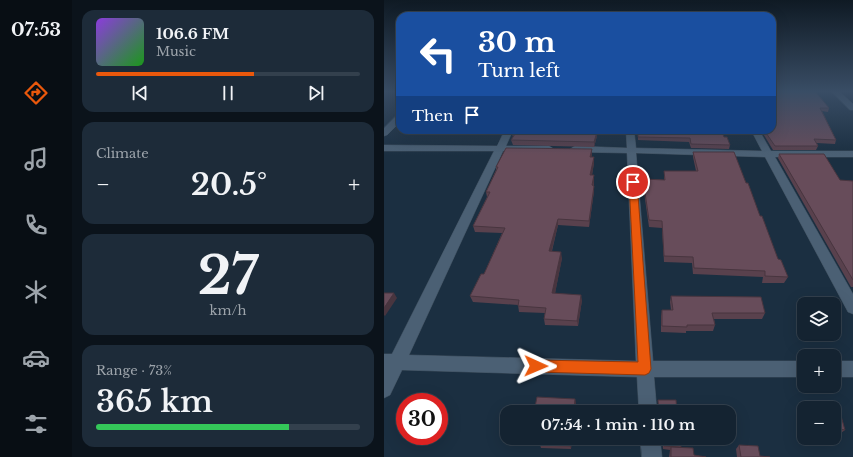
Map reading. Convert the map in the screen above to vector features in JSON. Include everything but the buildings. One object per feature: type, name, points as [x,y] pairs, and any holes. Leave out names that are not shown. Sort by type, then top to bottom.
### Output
[{"type":"street","points":[[384,133],[396,121]]},
{"type":"street","points":[[384,389],[391,362],[507,134]]},
{"type":"street","points":[[630,134],[648,405]]},
{"type":"street","points":[[757,134],[853,308]]},
{"type":"street","points":[[384,148],[500,148],[769,154],[853,154]]},
{"type":"street","points":[[391,362],[645,369],[797,369]]},
{"type":"street","points":[[841,369],[853,369]]},
{"type":"street","points":[[651,445],[652,457]]},
{"type":"route","points":[[536,366],[645,369],[633,182]]}]
